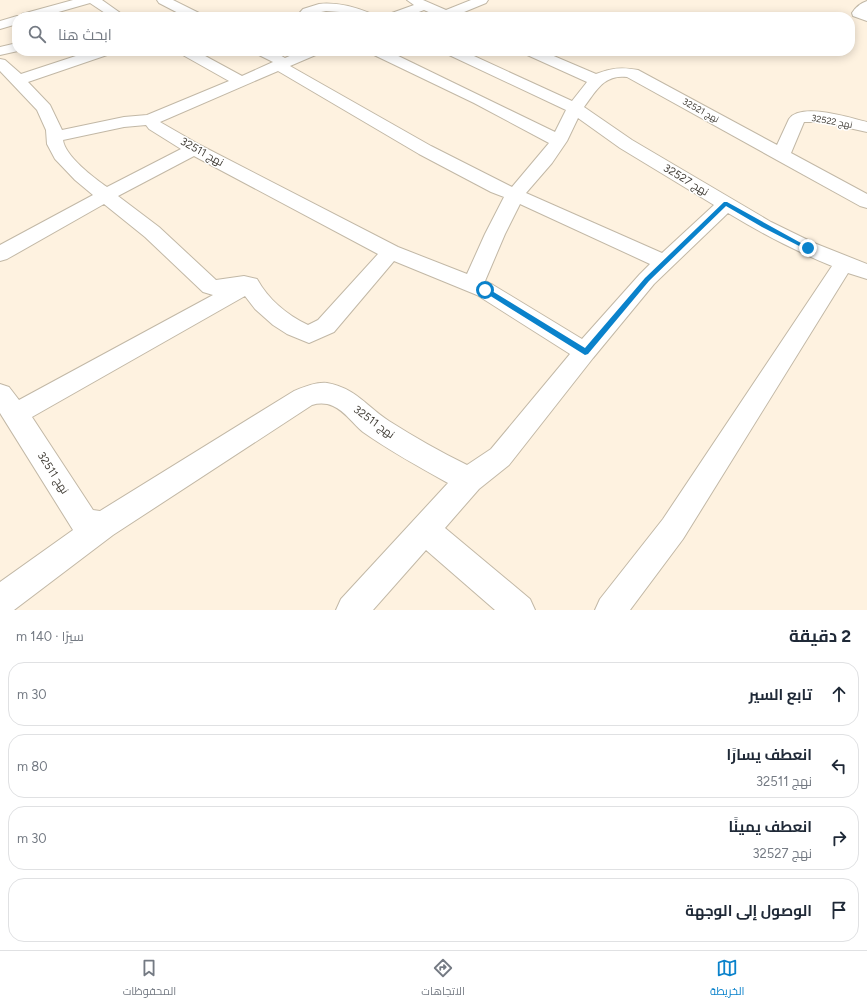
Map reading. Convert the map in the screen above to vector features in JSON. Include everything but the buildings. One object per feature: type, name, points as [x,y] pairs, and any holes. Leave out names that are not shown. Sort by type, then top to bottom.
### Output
[{"type":"street","points":[[42,12],[71,2],[87,0]]},
{"type":"street","points":[[94,0],[112,12]]},
{"type":"street","points":[[163,0],[186,12]]},
{"type":"street","points":[[457,12],[482,0]]},
{"type":"street","points":[[403,12],[418,3],[439,12]]},
{"type":"street","points":[[867,5],[858,13],[867,17]]},
{"type":"street","points":[[307,12],[317,9],[337,7],[346,8],[355,12]]},
{"type":"street","points":[[0,24],[12,21]]},
{"type":"street","points":[[0,51],[12,48]]},
{"type":"street","points":[[18,80],[90,56]]},
{"type":"street","points":[[195,56],[240,81]]},
{"type":"street","points":[[270,56],[425,150],[497,188],[665,263]]},
{"type":"street","points":[[54,137],[124,122],[150,120],[301,56]]},
{"type":"street","points":[[387,56],[479,100],[559,141]]},
{"type":"street","name":"نهج 32527","points":[[465,56],[580,102],[615,136],[726,204],[764,226],[808,248],[856,268]]},
{"type":"street","points":[[473,284],[494,234],[515,195],[546,159],[559,141],[580,102],[596,80],[541,56]]},
{"type":"street","points":[[0,63],[44,108],[54,130],[55,144],[60,155],[81,176],[162,240],[169,249],[211,287],[241,283],[249,284]]},
{"type":"street","name":"نهج 32521","points":[[596,80],[611,73],[627,71],[639,76],[867,202]]},
{"type":"street","name":"نهج 32522","points":[[782,155],[797,119],[808,116],[819,117],[867,127]]},
{"type":"street","name":"نهج 32511","points":[[150,120],[156,126],[194,149],[391,252],[473,284],[585,352]]},
{"type":"street","points":[[0,254],[106,195],[194,149]]},
{"type":"street","points":[[352,610],[469,480],[500,457],[585,352],[647,279],[726,204]]},
{"type":"street","points":[[249,284],[257,297],[279,318],[302,332],[309,334],[326,326],[391,252]]},
{"type":"street","points":[[611,610],[673,529],[856,268]]},
{"type":"street","points":[[8,404],[249,284]]},
{"type":"street","name":"نهج 32511","points":[[8,404],[85,523],[103,525],[303,398],[316,392],[327,393],[343,399],[365,419],[422,456],[469,480]]},
{"type":"street","points":[[0,601],[103,525]]},
{"type":"street","points":[[425,530],[519,610]]},
{"type":"route","points":[[485,290],[585,352],[647,279],[726,204],[764,226],[808,248]]}]
